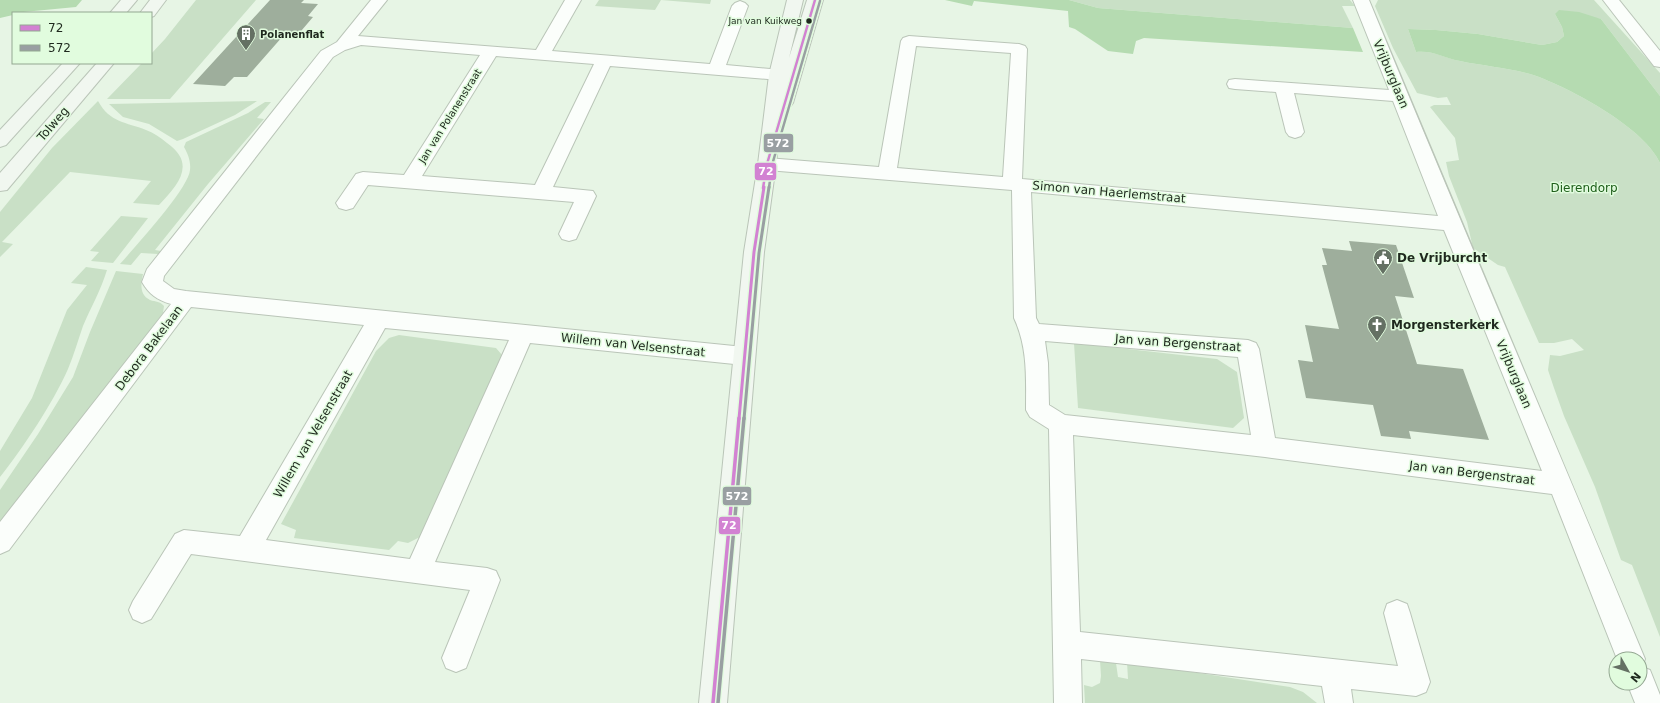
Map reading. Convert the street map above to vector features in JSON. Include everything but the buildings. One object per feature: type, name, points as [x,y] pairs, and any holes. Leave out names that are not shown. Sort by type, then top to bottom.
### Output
[{"type":"street","points":[[119,12],[130,0]]},
{"type":"street","points":[[149,12],[158,0]]},
{"type":"street","name":"Jan van Polanenstraat","points":[[344,43],[379,0]]},
{"type":"street","points":[[541,55],[573,0]]},
{"type":"street","points":[[713,703],[754,252],[767,164],[785,75],[795,0]]},
{"type":"street","points":[[785,75],[815,0]]},
{"type":"street","name":"Vrijburglaan","points":[[1361,0],[1451,224],[1560,484],[1628,651]]},
{"type":"street","points":[[1611,0],[1660,62]]},
{"type":"street","points":[[716,69],[740,6]]},
{"type":"street","name":"Jan van Polanenstraat","points":[[327,54],[335,47],[344,43],[361,40],[785,75]]},
{"type":"street","name":"Jan van Bergenstraat","points":[[887,174],[909,41],[1019,50],[1016,184],[1025,318],[1032,332],[1037,352],[1038,410],[1061,424],[1265,447],[1560,484]]},
{"type":"street","name":"Jan van Polanenstraat","points":[[409,182],[491,51]]},
{"type":"street","name":"Debora Bakelaan","points":[[186,299],[170,297],[157,288],[152,282],[154,274],[327,54]]},
{"type":"street","points":[[541,192],[604,60]]},
{"type":"street","points":[[0,141],[71,64]]},
{"type":"street","name":"Tolweg","points":[[0,185],[105,64]]},
{"type":"street","points":[[1235,84],[1400,96]]},
{"type":"street","points":[[1284,88],[1295,132]]},
{"type":"street","name":"Simon van Haerlemstraat","points":[[767,164],[1016,184],[1451,224]]},
{"type":"street","name":"Jan van Polanenstraat","points":[[346,203],[363,178],[586,196],[569,234]]},
{"type":"street","name":"Debora Bakelaan","points":[[0,542],[186,299]]},
{"type":"street","name":"Willem van Velsenstraat","points":[[186,299],[744,356]]},
{"type":"street","name":"Willem van Velsenstraat","points":[[247,549],[379,319]]},
{"type":"street","name":"Jan van Bergenstraat","points":[[1032,332],[1248,349],[1265,447]]},
{"type":"street","points":[[417,572],[523,334]]},
{"type":"street","points":[[1061,424],[1068,644],[1068,703]]},
{"type":"street","points":[[142,610],[184,542],[487,580],[456,658]]},
{"type":"street","points":[[1068,644],[1416,682],[1397,613]]},
{"type":"street","points":[[1334,674],[1339,703]]},
{"type":"street","points":[[1644,691],[1649,703]]},
{"type":"green space","points":[[196,0],[256,0],[170,99],[107,99],[141,64],[152,64],[152,53]]},
{"type":"green space","points":[[599,0],[661,0],[655,10],[595,6]]},
{"type":"green space","points":[[661,0],[711,0],[710,4]]},
{"type":"green space","points":[[1069,0],[1350,0],[1355,6],[1342,6],[1353,28],[1098,8]]},
{"type":"green space","name":"Dierendorp","points":[[1378,0],[1594,0],[1660,73],[1660,96],[1601,19],[1555,14],[1562,27],[1564,36],[1557,42],[1542,45],[1478,34],[1408,29],[1416,52],[1428,52],[1460,61],[1523,72],[1544,79],[1574,93],[1626,125],[1652,150],[1660,163],[1660,637],[1632,565],[1621,560],[1595,487],[1564,416],[1548,370],[1550,355],[1560,356],[1584,350],[1572,339],[1554,343],[1539,343],[1505,267],[1498,265],[1473,248],[1467,222],[1449,176],[1446,162],[1459,160],[1455,138],[1430,107],[1434,105],[1451,105],[1447,97],[1438,98],[1417,93],[1393,48],[1375,6]]},
{"type":"green space","points":[[98,101],[113,118],[152,133],[176,151],[181,159],[183,167],[178,182],[159,205],[133,203],[151,181],[70,172],[2,242],[13,244],[0,257],[0,212],[52,148]]},
{"type":"green space","points":[[257,101],[235,115],[177,141],[149,124],[123,117],[109,104]]},
{"type":"green space","points":[[265,102],[271,102],[257,118],[264,119],[208,184],[155,250],[161,251],[158,254],[141,253],[131,265],[120,264],[160,218],[181,190],[187,179],[190,167],[189,158],[184,147],[186,142],[248,113]]},
{"type":"green space","points":[[121,216],[148,218],[113,263],[91,261],[99,252],[90,251]]},
{"type":"green space","points":[[86,267],[107,270],[83,326],[68,369],[37,425],[0,477],[0,451],[32,398],[67,310],[87,285],[71,283]]},
{"type":"green space","points":[[116,271],[143,274],[141,285],[142,292],[146,298],[159,302],[164,306],[163,313],[0,527],[0,490],[38,434],[73,377]]},
{"type":"green space","points":[[399,335],[496,348],[502,355],[420,537],[408,543],[398,541],[389,550],[294,538],[296,530],[281,524],[376,351],[389,338]]},
{"type":"green space","points":[[1074,343],[1217,359],[1237,372],[1244,418],[1233,428],[1078,408]]},
{"type":"green space","points":[[1100,660],[1116,663],[1118,677],[1128,679],[1127,662],[1290,687],[1303,692],[1317,703],[1085,703],[1084,685],[1092,687],[1100,683]]},
{"type":"shaded area","points":[[0,0],[82,0],[76,7],[12,12],[12,15],[0,18]]},
{"type":"shaded area","points":[[945,0],[1069,0],[1098,8],[1353,28],[1363,52],[1144,38],[1136,41],[1133,54],[1108,51],[1075,29],[1069,27],[1068,11],[974,1],[972,6]]},
{"type":"shaded area","points":[[1559,10],[1579,12],[1601,19],[1660,96],[1660,163],[1652,150],[1626,125],[1574,93],[1544,79],[1523,72],[1454,60],[1428,52],[1416,52],[1408,29],[1478,34],[1542,45],[1557,42],[1564,36],[1562,27],[1555,14]]},
{"type":"transit line","name":"72","points":[[713,703],[754,252],[767,164],[815,0]]},
{"type":"transit line","name":"572","points":[[718,703],[759,253],[772,165],[820,1]]},
{"type":"place","name":"Jan van Kuikweg","points":[[809,21]]},
{"type":"place","name":"Polanenflat","points":[[246,51]]},
{"type":"place","name":"De Vrijburcht","points":[[1383,275]]},
{"type":"place","name":"Morgensterkerk","points":[[1377,342]]}]
